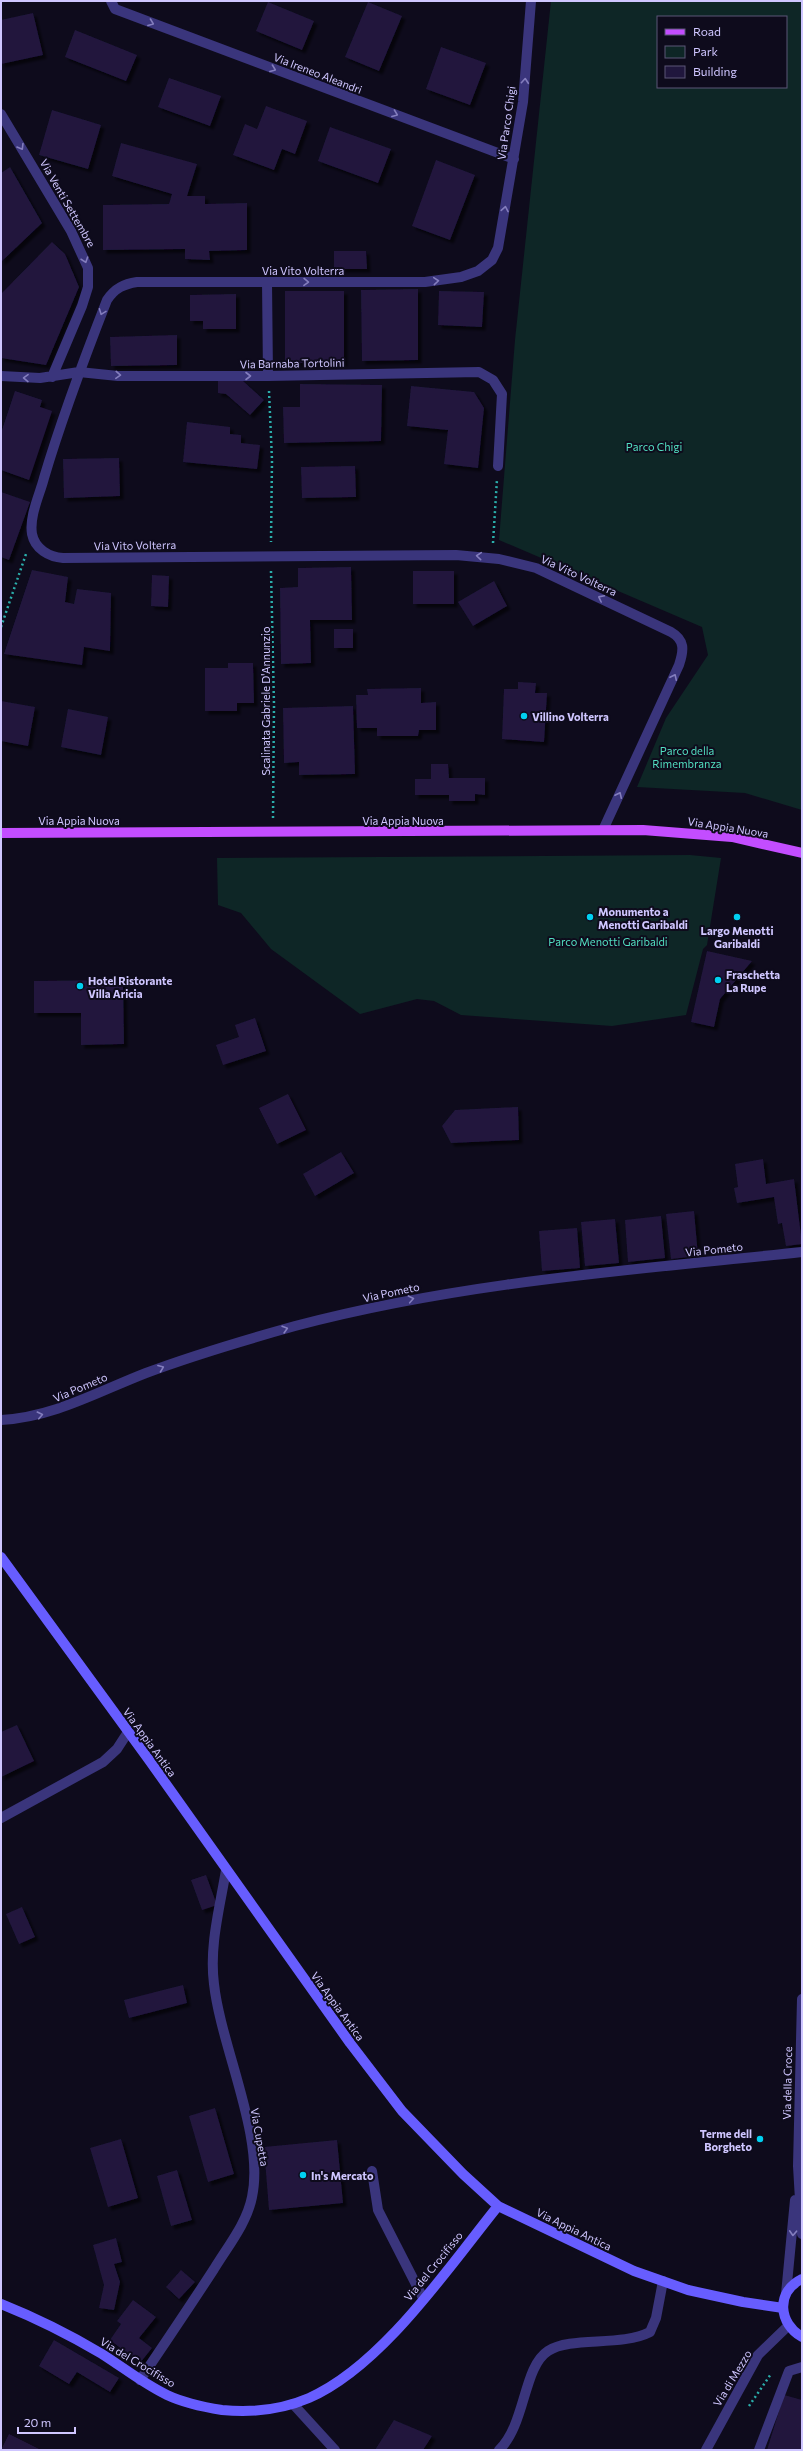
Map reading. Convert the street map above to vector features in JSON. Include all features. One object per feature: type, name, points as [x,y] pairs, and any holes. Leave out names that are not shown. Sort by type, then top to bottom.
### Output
[{"type":"main road","name":"Via Appia Nuova","points":[[1,833],[658,830],[703,833],[755,842],[802,853]]},
{"type":"street","name":"Via Parco Chigi","points":[[498,248],[523,102],[531,1]]},
{"type":"street","name":"Via Ireneo Aleandri","points":[[113,5],[514,159]]},
{"type":"street","name":"Via Venti Settembre","points":[[1,114],[75,237],[88,268],[88,287],[82,306],[52,377]]},
{"type":"street","name":"Via Vito Volterra","points":[[498,248],[485,267],[470,274],[442,280],[406,283],[267,282],[126,284],[115,289],[107,300],[66,407],[35,510],[32,534],[36,543],[43,552],[51,556],[63,558],[456,555],[499,559],[525,564],[552,574],[671,632],[681,640],[683,645],[680,664],[603,830]]},
{"type":"street","points":[[267,282],[268,376]]},
{"type":"street","name":"Via Barnaba Tortolini","points":[[1,376],[28,378],[52,377],[79,372],[118,376],[268,376],[479,372],[493,380],[502,394],[498,466]]},
{"type":"street","name":"Via Pometo","points":[[1,1420],[27,1418],[52,1412],[146,1373],[218,1348],[296,1326],[389,1304],[520,1282],[802,1252]]},
{"type":"street","name":"Via Appia Antica","points":[[1,1557],[350,2043],[402,2111],[463,2174],[498,2206],[634,2271],[688,2290],[743,2302],[783,2308]]},
{"type":"street","points":[[1,1818],[103,1762],[117,1749],[128,1732]]},
{"type":"street","name":"Via Cupetta","points":[[140,2380],[233,2238],[247,2215],[252,2198],[254,2169],[249,2130],[214,1984],[214,1940],[226,1870]]},
{"type":"street","name":"Via della Croce","points":[[786,2294],[792,2253],[798,2166],[802,2000]]},
{"type":"street","name":"Via della Croce","points":[[798,2166],[802,2234]]},
{"type":"street","points":[[372,2171],[378,2210],[423,2298]]},
{"type":"street","name":"Via del Crocifisso","points":[[1,2304],[74,2338],[140,2380],[175,2398],[214,2409],[253,2411],[292,2404],[326,2389],[347,2374],[384,2343],[498,2206]]},
{"type":"street","points":[[802,2279],[792,2286],[786,2294],[783,2308],[788,2326],[802,2337]]},
{"type":"street","points":[[499,2450],[514,2430],[534,2369],[542,2356],[558,2346],[631,2339],[650,2332],[656,2318],[663,2281]]},
{"type":"street","name":"Via di Mezzo","points":[[706,2450],[724,2414],[758,2355],[788,2326]]},
{"type":"street","points":[[759,2450],[789,2371],[802,2367]]},
{"type":"street","points":[[292,2404],[335,2450]]},
{"type":"path","points":[[268,376],[272,460],[272,526]]},
{"type":"path","points":[[493,539],[498,466]]},
{"type":"path","points":[[1,627],[32,534]]},
{"type":"path","name":"Scalinata Gabriele D'Annunzio","points":[[271,571],[274,704],[273,832]]},
{"type":"path","points":[[745,2411],[775,2368]]},
{"type":"green space","name":"Parco Chigi","points":[[551,1],[802,1],[802,810],[745,793],[637,787],[666,718],[708,655],[702,627],[499,540],[515,340]]},
{"type":"green space","name":"Parco Menotti Garibaldi","points":[[690,855],[721,858],[707,945],[703,949],[686,1015],[612,1026],[461,1015],[434,1001],[417,999],[360,1014],[271,949],[241,913],[218,905],[217,858]]},
{"type":"building","points":[[268,2],[314,21],[302,50],[256,31]]},
{"type":"building","points":[[368,2],[402,16],[379,71],[345,57]]},
{"type":"building","points":[[33,13],[43,55],[1,64],[1,20]]},
{"type":"building","points":[[75,30],[137,55],[126,81],[65,57]]},
{"type":"building","points":[[441,47],[486,63],[470,105],[426,89]]},
{"type":"building","points":[[169,78],[221,96],[210,126],[158,107]]},
{"type":"building","points":[[266,106],[307,121],[295,154],[282,149],[274,170],[233,155],[245,124],[257,129]]},
{"type":"building","points":[[52,110],[101,125],[88,169],[39,155]]},
{"type":"building","points":[[330,127],[391,149],[378,183],[318,161]]},
{"type":"building","points":[[121,143],[197,164],[187,196],[205,196],[205,204],[247,203],[247,250],[209,251],[210,260],[185,259],[185,249],[103,250],[103,205],[169,204],[172,194],[112,176]]},
{"type":"building","points":[[436,160],[475,175],[450,240],[412,226]]},
{"type":"building","points":[[10,167],[42,223],[1,262],[1,173]]},
{"type":"building","points":[[52,242],[65,254],[79,287],[46,365],[1,358],[1,294]]},
{"type":"building","points":[[334,251],[366,251],[367,269],[334,269]]},
{"type":"building","points":[[418,289],[418,360],[362,361],[361,290]]},
{"type":"building","points":[[285,291],[344,291],[344,363],[285,363]]},
{"type":"building","points":[[439,291],[484,292],[482,327],[438,325]]},
{"type":"building","points":[[236,294],[236,329],[203,329],[203,321],[190,321],[190,295]]},
{"type":"building","points":[[177,335],[177,365],[111,366],[110,337]]},
{"type":"building","points":[[218,379],[243,381],[264,400],[250,415],[226,394],[218,393]]},
{"type":"building","points":[[300,384],[382,385],[381,441],[284,443],[283,407],[300,407]]},
{"type":"building","points":[[411,386],[474,392],[484,408],[478,468],[444,464],[448,430],[407,426]]},
{"type":"building","points":[[15,391],[42,400],[40,407],[52,411],[29,480],[1,470],[1,433]]},
{"type":"building","points":[[187,422],[230,427],[230,434],[241,435],[241,443],[260,445],[257,469],[183,462]]},
{"type":"building","points":[[119,458],[120,496],[64,498],[63,459]]},
{"type":"building","points":[[355,466],[356,497],[302,498],[301,467]]},
{"type":"building","points":[[1,492],[30,502],[9,560],[1,557]]},
{"type":"building","points":[[351,567],[352,620],[310,620],[311,663],[281,664],[280,588],[298,587],[298,568]]},
{"type":"building","points":[[32,570],[68,577],[65,602],[74,604],[77,589],[111,593],[110,651],[84,647],[82,665],[4,654]]},
{"type":"building","points":[[413,571],[454,571],[454,604],[413,604]]},
{"type":"building","points":[[152,575],[169,576],[168,607],[151,606]]},
{"type":"building","points":[[494,581],[507,606],[473,626],[458,602]]},
{"type":"building","points":[[334,629],[353,629],[353,648],[334,648]]},
{"type":"building","points":[[228,663],[253,663],[254,703],[237,703],[237,711],[205,711],[205,668],[228,668]]},
{"type":"building","name":"Villino Volterra","points":[[518,682],[536,683],[535,693],[547,693],[544,742],[502,739],[504,689],[518,689]]},
{"type":"building","points":[[421,688],[421,703],[436,702],[436,730],[419,730],[418,736],[377,736],[377,728],[357,728],[356,695],[368,695],[367,689]]},
{"type":"building","points":[[1,701],[35,707],[28,746],[1,741]]},
{"type":"building","points":[[353,706],[355,774],[299,775],[299,762],[284,763],[283,708]]},
{"type":"building","points":[[68,709],[108,717],[101,755],[61,747]]},
{"type":"building","points":[[431,764],[448,764],[449,778],[485,778],[485,795],[475,794],[475,801],[449,801],[449,795],[415,795],[415,779],[431,779]]},
{"type":"building","name":"Fraschetta La Rupe","points":[[707,951],[752,961],[720,999],[714,1027],[691,1022]]},
{"type":"building","points":[[123,980],[124,1044],[81,1045],[81,1013],[34,1013],[34,981]]},
{"type":"building","points":[[255,1018],[266,1051],[223,1065],[216,1045],[239,1037],[235,1025]]},
{"type":"building","points":[[288,1094],[306,1130],[277,1144],[259,1108]]},
{"type":"building","points":[[518,1107],[519,1140],[451,1143],[442,1126],[455,1110]]},
{"type":"building","points":[[341,1152],[354,1173],[315,1196],[303,1174]]},
{"type":"building","points":[[763,1159],[766,1184],[794,1179],[802,1244],[786,1246],[782,1223],[778,1224],[774,1197],[737,1203],[734,1188],[738,1187],[735,1164]]},
{"type":"building","points":[[694,1211],[698,1256],[671,1259],[666,1214]]},
{"type":"building","points":[[661,1216],[665,1258],[628,1262],[625,1220]]},
{"type":"building","points":[[615,1219],[619,1263],[585,1266],[581,1222]]},
{"type":"building","points":[[577,1228],[580,1268],[542,1271],[539,1231]]},
{"type":"building","points":[[17,1725],[34,1761],[1,1777],[1,1732]]},
{"type":"building","points":[[206,1875],[217,1905],[202,1910],[191,1880]]},
{"type":"building","points":[[22,1907],[35,1937],[19,1944],[6,1914]]},
{"type":"building","points":[[183,1985],[187,2003],[129,2018],[124,2000]]},
{"type":"building","points":[[215,2108],[234,2174],[208,2182],[189,2116]]},
{"type":"building","points":[[121,2139],[138,2198],[108,2207],[90,2148]]},
{"type":"building","name":"In's Mercato","points":[[337,2140],[343,2203],[269,2210],[264,2147]]},
{"type":"building","points":[[177,2170],[192,2220],[171,2226],[157,2176]]},
{"type":"building","points":[[116,2238],[122,2262],[114,2264],[120,2282],[114,2310],[99,2308],[104,2285],[93,2245]]},
{"type":"building","points":[[181,2270],[195,2282],[179,2299],[166,2287]]},
{"type":"building","points":[[133,2300],[156,2317],[139,2338],[152,2348],[140,2363],[110,2340],[121,2324],[117,2321]]},
{"type":"building","points":[[54,2340],[119,2378],[110,2392],[77,2372],[69,2384],[39,2366]]},
{"type":"building","points":[[784,2395],[802,2400],[802,2450],[767,2450]]},
{"type":"building","points":[[394,2420],[432,2436],[423,2450],[375,2450]]},
{"type":"building","points":[[9,2434],[41,2450],[1,2450]]},
{"type":"place","name":"Villino Volterra","points":[[524,716]]},
{"type":"place","name":"Monumento a Menotti Garibaldi","points":[[590,917]]},
{"type":"place","name":"Largo Menotti Garibaldi","points":[[737,917]]},
{"type":"place","name":"Fraschetta La Rupe","points":[[718,980]]},
{"type":"place","name":"Hotel Ristorante Villa Aricia","points":[[80,986]]},
{"type":"place","name":"Terme dell Borgheto","points":[[760,2139]]},
{"type":"place","name":"In's Mercato","points":[[303,2175]]},
{"type":"park label","name":"Parco della Rimembranza","points":[[687,756]]}]
